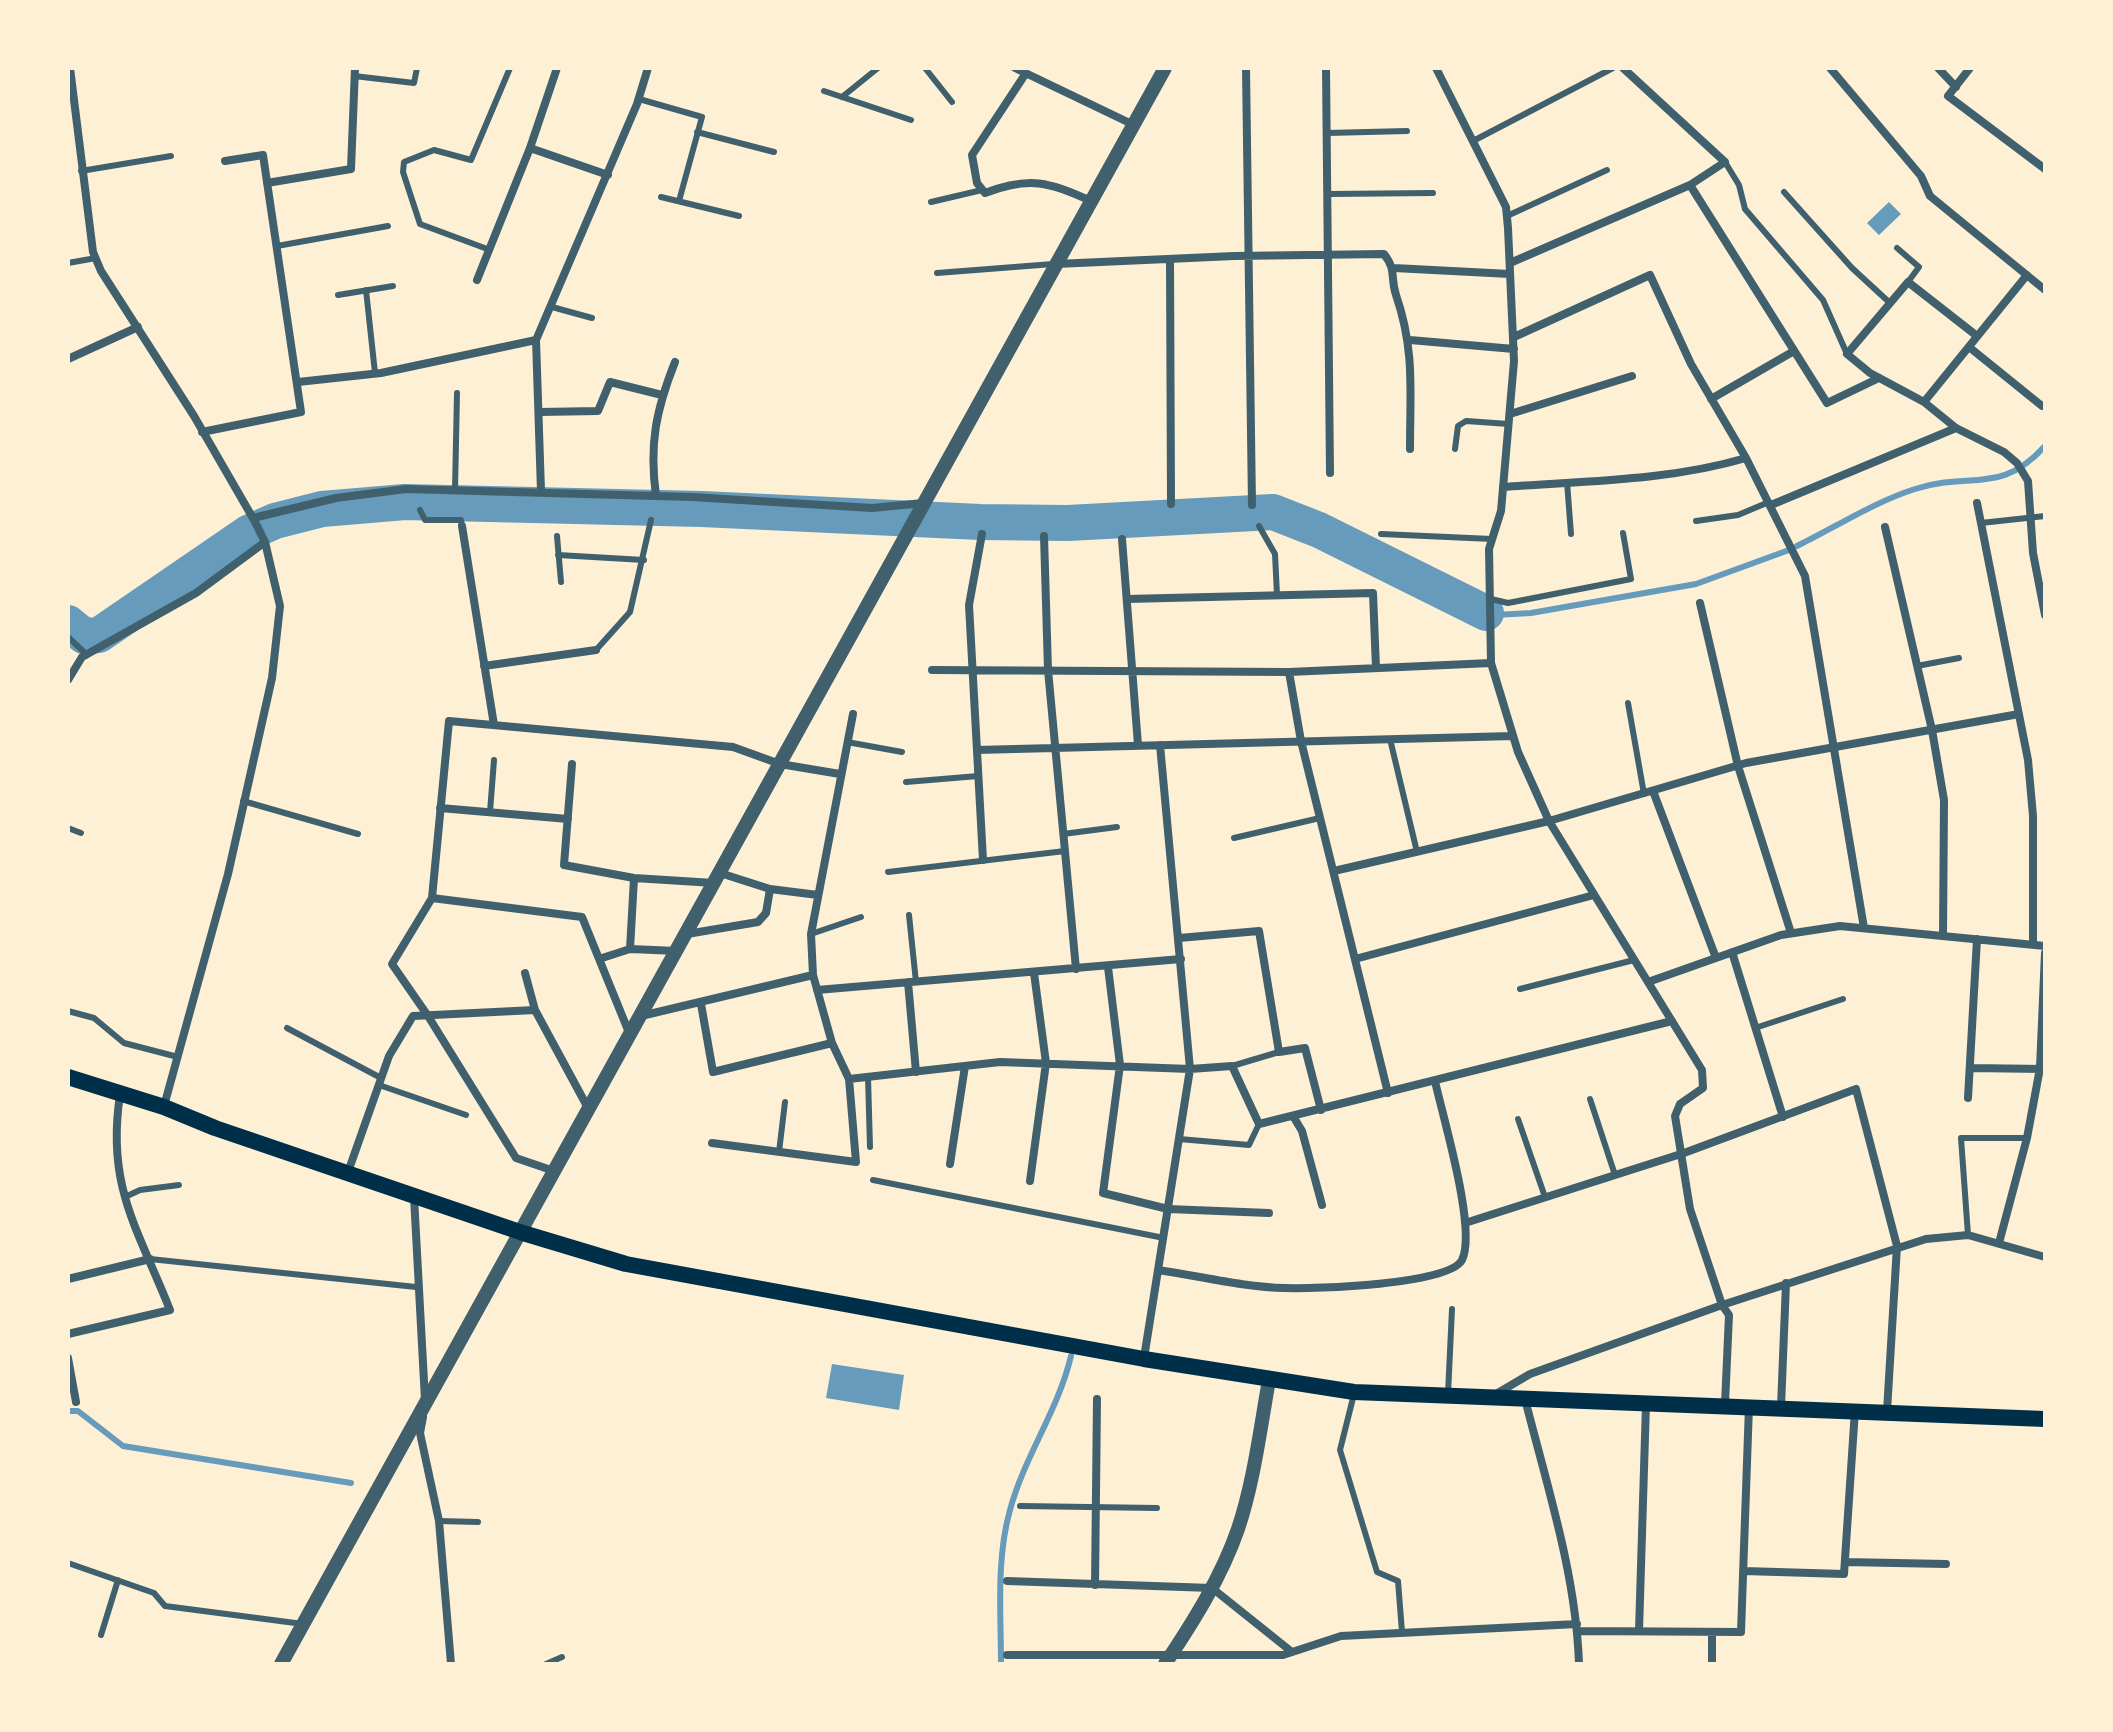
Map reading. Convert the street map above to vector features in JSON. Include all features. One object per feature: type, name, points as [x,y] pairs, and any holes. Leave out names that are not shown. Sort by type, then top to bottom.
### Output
[{"type":"main road","points":[[68,1077],[164,1107],[215,1128],[414,1197],[626,1264],[1144,1359],[1354,1392],[1725,1404],[2045,1419]]},
{"type":"street","points":[[70,68],[81,171],[96,258],[254,519],[263,538],[280,606],[272,678],[228,874],[164,1107]]},
{"type":"street","points":[[477,280],[530,148],[557,68]]},
{"type":"street","points":[[541,491],[536,340],[608,175],[639,99],[648,68]]},
{"type":"street","points":[[1015,68],[1134,125]]},
{"type":"street","points":[[281,1664],[425,1401],[523,1233],[554,1171],[1165,68]]},
{"type":"street","points":[[1246,68],[1252,505]]},
{"type":"street","points":[[1326,68],[1330,473]]},
{"type":"street","points":[[1436,68],[1506,207],[1507,216],[1514,349],[1503,487],[1489,549],[1491,663],[1513,736],[1549,821],[1702,1070],[1703,1088],[1680,1104],[1675,1116],[1684,1153],[1690,1209],[1722,1305],[1729,1315],[1725,1404]]},
{"type":"street","points":[[1510,263],[1690,185],[1725,162],[1623,68]]},
{"type":"street","points":[[1830,68],[1921,176],[1930,196],[2045,290]]},
{"type":"street","points":[[1938,68],[1956,87]]},
{"type":"street","points":[[1970,68],[1948,96],[2045,169]]},
{"type":"street","points":[[267,183],[351,169],[355,72]]},
{"type":"street","points":[[1026,73],[972,155],[977,183],[985,193],[1033,181],[1051,183],[1091,201]]},
{"type":"street","points":[[530,148],[608,175]]},
{"type":"street","points":[[202,432],[301,412],[263,155],[225,161]]},
{"type":"street","points":[[1690,185],[1827,403],[1879,378]]},
{"type":"street","points":[[1056,264],[1384,254],[1394,268],[1395,293],[1403,309],[1410,340],[1410,449]]},
{"type":"street","points":[[1170,260],[1171,504]]},
{"type":"street","points":[[1394,268],[1510,274]]},
{"type":"street","points":[[1514,337],[1650,275],[1711,399],[1770,503],[1805,576],[1864,928]]},
{"type":"street","points":[[1924,402],[2027,275]]},
{"type":"street","points":[[1977,336],[1908,282],[1847,354],[1879,378],[1924,402],[1956,428],[2004,452],[2017,463],[2024,474],[2045,615]]},
{"type":"street","points":[[68,359],[138,327]]},
{"type":"street","points":[[298,382],[375,373],[536,340]]},
{"type":"street","points":[[1410,340],[1514,349]]},
{"type":"street","points":[[1969,347],[2042,406],[2045,405]]},
{"type":"street","points":[[1711,399],[1794,351]]},
{"type":"street","points":[[656,496],[651,455],[662,395],[675,362]]},
{"type":"street","points":[[1510,414],[1632,376]]},
{"type":"street","points":[[539,412],[598,411],[610,382],[662,395]]},
{"type":"street","points":[[1770,503],[1956,428]]},
{"type":"street","points":[[1503,487],[1652,475],[1746,458]]},
{"type":"street","points":[[254,519],[336,498],[406,489],[541,491],[872,508],[922,506]]},
{"type":"street","points":[[1977,503],[2028,760],[2033,833],[2033,944]]},
{"type":"street","points":[[462,526],[494,725]]},
{"type":"street","points":[[1885,527],[1932,730],[1944,800],[1943,936]]},
{"type":"street","points":[[982,534],[969,605],[983,860]]},
{"type":"street","points":[[1044,536],[1048,670],[1076,969]]},
{"type":"street","points":[[68,680],[87,655],[196,593],[263,538]]},
{"type":"street","points":[[1122,539],[1138,745]]},
{"type":"street","points":[[1127,599],[1373,593],[1376,668]]},
{"type":"street","points":[[1700,603],[1738,766],[1791,933]]},
{"type":"street","points":[[484,666],[596,650]]},
{"type":"street","points":[[932,670],[1289,672],[1491,663]]},
{"type":"street","points":[[1289,672],[1301,741],[1388,1093]]},
{"type":"street","points":[[712,1143],[856,1162],[849,1079],[832,1043],[813,975],[811,934],[853,714]]},
{"type":"street","points":[[1334,871],[1549,821],[1738,766],[2019,714]]},
{"type":"street","points":[[554,1171],[516,1158],[392,964],[432,898],[449,721],[733,747],[780,764],[840,774]]},
{"type":"street","points":[[977,750],[1513,736]]},
{"type":"street","points":[[1144,1359],[1190,1069],[1160,745]]},
{"type":"street","points":[[572,764],[564,865],[634,878],[717,878],[818,895]]},
{"type":"street","points":[[1649,792],[1716,958]]},
{"type":"street","points":[[440,808],[568,819]]},
{"type":"street","points":[[2033,833],[2045,833]]},
{"type":"street","points":[[630,949],[634,878]]},
{"type":"street","points":[[687,934],[758,922],[766,913],[770,889]]},
{"type":"street","points":[[1355,959],[1594,895]]},
{"type":"street","points":[[432,898],[582,917],[630,1035]]},
{"type":"street","points":[[1648,982],[1791,933],[1840,926],[2045,946]]},
{"type":"street","points":[[1179,938],[1259,931],[1279,1052],[1305,1048],[1321,1110]]},
{"type":"street","points":[[1968,1098],[1977,939]]},
{"type":"street","points":[[599,959],[630,949],[677,951]]},
{"type":"street","points":[[1732,952],[1783,1117]]},
{"type":"street","points":[[1999,1243],[2042,1068],[2045,953]]},
{"type":"street","points":[[817,990],[1181,959]]},
{"type":"street","points":[[1108,967],[1120,1065],[1103,1193],[1168,1209],[1269,1213]]},
{"type":"street","points":[[525,973],[535,1010],[589,1109]]},
{"type":"street","points":[[1030,1181],[1046,1063],[1034,973]]},
{"type":"street","points":[[641,1016],[813,975]]},
{"type":"street","points":[[912,982],[916,1072]]},
{"type":"street","points":[[701,1004],[713,1072],[832,1043]]},
{"type":"street","points":[[348,1172],[380,1082],[413,1016],[535,1010]]},
{"type":"street","points":[[849,1079],[965,1066],[1046,1063],[1190,1069],[1232,1066],[1259,1124],[1672,1021]]},
{"type":"street","points":[[950,1164],[965,1066]]},
{"type":"street","points":[[1970,1068],[2042,1068]]},
{"type":"street","points":[[1158,1270],[1285,1288],[1411,1280],[1452,1271],[1462,1260],[1465,1223],[1435,1081]]},
{"type":"street","points":[[1465,1223],[1684,1153],[1856,1089],[1897,1246],[1887,1411]]},
{"type":"street","points":[[68,1334],[170,1310],[123,1197],[115,1161],[120,1095]]},
{"type":"street","points":[[1293,1116],[1302,1131],[1322,1205]]},
{"type":"street","points":[[414,1197],[416,1287],[425,1401],[420,1433],[439,1521],[451,1664]]},
{"type":"street","points":[[1492,1397],[1530,1374],[1897,1246],[1968,1235],[2045,1257]]},
{"type":"street","points":[[68,1279],[150,1259]]},
{"type":"street","points":[[1781,1407],[1786,1283]]},
{"type":"street","points":[[68,1358],[76,1402]]},
{"type":"street","points":[[1168,1660],[1212,1588],[1237,1530],[1251,1477],[1269,1380]]},
{"type":"street","points":[[1095,1585],[1097,1399]]},
{"type":"street","points":[[1525,1399],[1560,1537],[1577,1627],[1579,1664]]},
{"type":"street","points":[[1639,1631],[1646,1402]]},
{"type":"street","points":[[1007,1655],[1043,1660],[1168,1660],[1292,1652],[1341,1636],[1402,1632],[1577,1627],[1741,1632],[1749,1406]]},
{"type":"street","points":[[1744,1571],[1844,1574],[1855,1410]]},
{"type":"street","points":[[1845,1562],[1946,1564]]},
{"type":"street","points":[[1007,1581],[1212,1588],[1292,1652]]},
{"type":"street","points":[[1712,1632],[1712,1664]]},
{"type":"lane","points":[[355,72],[414,83],[417,68]]},
{"type":"lane","points":[[490,250],[420,224],[403,172],[404,162],[434,150],[471,160],[510,68]]},
{"type":"lane","points":[[842,97],[878,68]]},
{"type":"lane","points":[[925,68],[952,102]]},
{"type":"lane","points":[[1473,141],[1613,68]]},
{"type":"lane","points":[[824,91],[911,120]]},
{"type":"lane","points":[[639,99],[702,117],[679,201]]},
{"type":"lane","points":[[1327,133],[1407,131]]},
{"type":"lane","points":[[697,132],[774,152]]},
{"type":"lane","points":[[81,171],[171,156]]},
{"type":"lane","points":[[1725,162],[1739,185],[1745,209],[1823,300],[1847,354]]},
{"type":"lane","points":[[1507,216],[1607,170]]},
{"type":"lane","points":[[931,202],[982,190]]},
{"type":"lane","points":[[1784,192],[1852,268],[1890,303]]},
{"type":"lane","points":[[1329,194],[1433,193]]},
{"type":"lane","points":[[661,197],[739,216]]},
{"type":"lane","points":[[277,246],[388,226]]},
{"type":"lane","points":[[1897,248],[1919,267],[1908,282]]},
{"type":"lane","points":[[68,263],[96,258]]},
{"type":"lane","points":[[937,273],[1056,264]]},
{"type":"lane","points":[[338,295],[393,286]]},
{"type":"lane","points":[[366,290],[375,373]]},
{"type":"lane","points":[[552,307],[592,318]]},
{"type":"lane","points":[[455,490],[457,393]]},
{"type":"lane","points":[[1455,449],[1458,426],[1466,421],[1509,424]]},
{"type":"lane","points":[[1567,482],[1571,534]]},
{"type":"lane","points":[[1696,521],[1738,515],[1770,503]]},
{"type":"lane","points":[[420,510],[425,520],[461,520],[462,526]]},
{"type":"lane","points":[[1981,523],[2045,516]]},
{"type":"lane","points":[[596,650],[630,612],[651,520]]},
{"type":"lane","points":[[1259,526],[1275,554],[1277,595]]},
{"type":"lane","points":[[1491,599],[1508,603],[1631,579],[1623,533]]},
{"type":"lane","points":[[1381,534],[1492,539]]},
{"type":"lane","points":[[557,536],[561,582]]},
{"type":"lane","points":[[558,555],[644,560]]},
{"type":"lane","points":[[68,637],[87,655]]},
{"type":"lane","points":[[1917,666],[1959,658]]},
{"type":"lane","points":[[1628,703],[1649,792]]},
{"type":"lane","points":[[1390,739],[1417,852]]},
{"type":"lane","points":[[847,742],[902,752]]},
{"type":"lane","points":[[490,812],[494,760]]},
{"type":"lane","points":[[906,782],[978,776]]},
{"type":"lane","points":[[243,801],[358,834]]},
{"type":"lane","points":[[1234,838],[1320,818]]},
{"type":"lane","points":[[1063,834],[1117,827]]},
{"type":"lane","points":[[68,828],[81,833]]},
{"type":"lane","points":[[888,872],[1065,851]]},
{"type":"lane","points":[[909,915],[912,982]]},
{"type":"lane","points":[[811,934],[861,917]]},
{"type":"lane","points":[[1520,989],[1634,960]]},
{"type":"lane","points":[[1755,1028],[1843,999]]},
{"type":"lane","points":[[68,1011],[94,1018],[124,1043],[178,1057]]},
{"type":"lane","points":[[287,1028],[380,1082],[466,1115]]},
{"type":"lane","points":[[1232,1066],[1279,1052]]},
{"type":"lane","points":[[868,1077],[870,1147]]},
{"type":"lane","points":[[1590,1099],[1615,1175]]},
{"type":"lane","points":[[779,1152],[785,1102]]},
{"type":"lane","points":[[1518,1119],[1545,1197]]},
{"type":"lane","points":[[1179,1139],[1249,1145],[1259,1124]]},
{"type":"lane","points":[[1968,1235],[1961,1138],[2027,1138]]},
{"type":"lane","points":[[873,1180],[1164,1238]]},
{"type":"lane","points":[[123,1197],[140,1190],[179,1185]]},
{"type":"lane","points":[[150,1259],[416,1287]]},
{"type":"lane","points":[[1448,1395],[1452,1309]]},
{"type":"lane","points":[[1354,1392],[1340,1450],[1377,1572],[1398,1581],[1402,1632]]},
{"type":"lane","points":[[1020,1506],[1157,1508]]},
{"type":"lane","points":[[439,1521],[478,1522]]},
{"type":"lane","points":[[68,1563],[154,1593],[165,1606],[303,1624]]},
{"type":"lane","points":[[101,1635],[118,1580]]},
{"type":"lane","points":[[546,1664],[562,1657]]},
{"type":"water","points":[[1889,202],[1901,214],[1879,235],[1867,223]]},
{"type":"water","points":[[832,1364],[904,1375],[899,1410],[826,1398]]},
{"type":"waterway","points":[[1797,546],[1900,494],[1935,484],[1999,477],[2029,461],[2045,446]]},
{"type":"waterway","points":[[68,623],[84,636],[99,635],[248,533],[275,521],[322,509],[405,502],[702,509],[980,522],[1068,523],[1273,512],[1319,530],[1486,613]]},
{"type":"waterway","points":[[1495,615],[1531,613],[1696,584],[1789,550]]},
{"type":"waterway","points":[[1001,1664],[1000,1587],[1010,1510],[1058,1396],[1071,1356]]},
{"type":"waterway","points":[[68,1411],[78,1411],[123,1446],[351,1483]]}]
